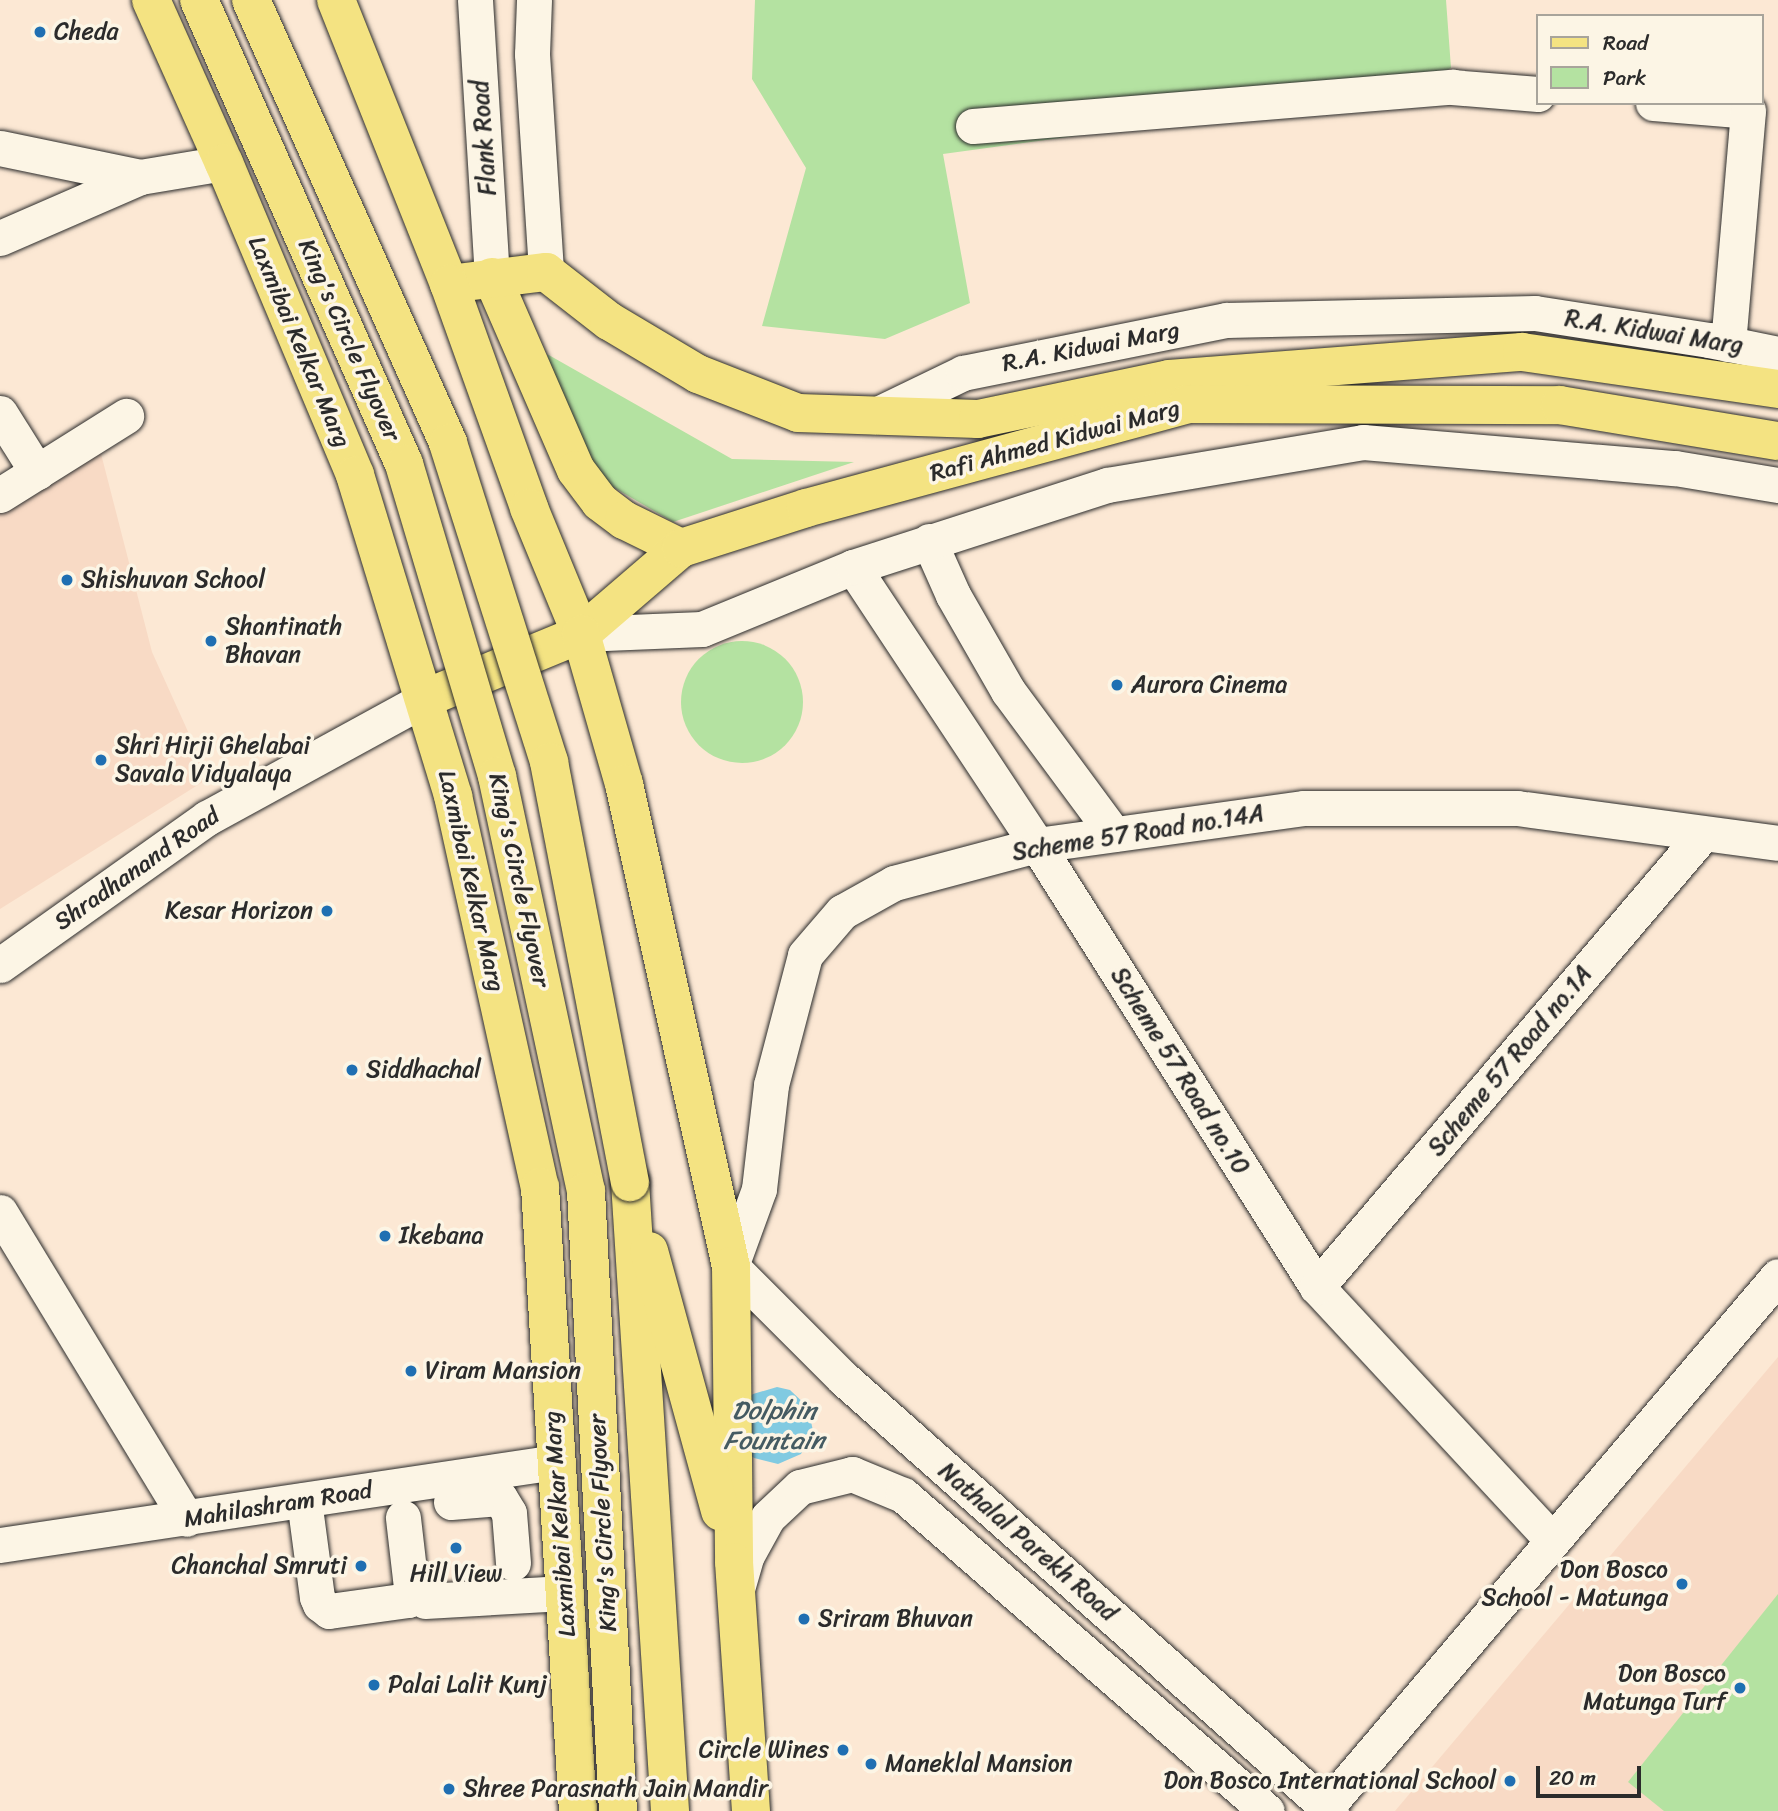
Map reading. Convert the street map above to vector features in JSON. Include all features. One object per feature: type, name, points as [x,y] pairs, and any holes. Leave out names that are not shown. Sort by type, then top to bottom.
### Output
[{"type":"main road","name":"Laxmibai Kelkar Marg","points":[[152,0],[224,163],[355,475],[426,698],[453,796],[540,1187],[578,1811]]},
{"type":"main road","name":"King's Circle Flyover","points":[[199,0],[404,464],[497,776],[586,1191],[618,1811]]},
{"type":"main road","name":"King's Circle Flyover","points":[[251,0],[448,443],[549,762],[630,1182],[670,1811]]},
{"type":"main road","points":[[336,0],[449,284],[529,508],[580,634],[624,784],[731,1266],[735,1577],[751,1811]]},
{"type":"main road","points":[[449,284],[545,272]]},
{"type":"main road","name":"R.A. Kidwai Marg","points":[[545,272],[609,321],[698,374],[798,413],[874,416]]},
{"type":"main road","points":[[492,277],[576,470],[600,502],[624,520],[681,548]]},
{"type":"main road","points":[[874,416],[978,419],[1169,379],[1522,352],[1778,389]]},
{"type":"main road","name":"Rafi Ahmed Kidwai Marg","points":[[426,698],[580,634],[681,548],[806,508],[1188,404],[1560,405],[1778,441]]},
{"type":"main road","points":[[630,1182],[735,1577]]},
{"type":"street","name":"Flank Road","points":[[475,0],[492,277]]},
{"type":"street","points":[[534,0],[533,54],[545,272]]},
{"type":"street","points":[[973,127],[1452,87],[1536,94]]},
{"type":"street","points":[[1677,105],[1748,111],[1728,344]]},
{"type":"street","points":[[0,148],[140,177]]},
{"type":"street","points":[[0,238],[140,177],[224,163]]},
{"type":"street","name":"R.A. Kidwai Marg","points":[[874,416],[963,373],[1226,320],[1535,313],[1778,354]]},
{"type":"street","points":[[0,413],[37,472]]},
{"type":"street","points":[[0,495],[126,416]]},
{"type":"street","points":[[580,634],[702,629],[853,567],[1107,485],[1363,442],[1675,468],[1778,485]]},
{"type":"street","points":[[929,541],[954,595],[1008,691],[1114,834]]},
{"type":"street","name":"Scheme 57 Road no.10","points":[[853,567],[1037,845],[1317,1287],[1552,1540]]},
{"type":"street","name":"Shradhanand Road","points":[[0,965],[207,818],[426,698]]},
{"type":"street","name":"Scheme 57 Road no.14A","points":[[731,1266],[759,1189],[771,1084],[805,955],[842,912],[894,883],[1037,845],[1304,808],[1517,808],[1778,843]]},
{"type":"street","name":"Scheme 57 Road no.1A","points":[[1317,1287],[1703,834]]},
{"type":"street","points":[[0,1212],[187,1519]]},
{"type":"street","name":"Nathalal Parekh Road","points":[[731,1266],[844,1379],[1327,1809]]},
{"type":"street","points":[[1327,1809],[1778,1276]]},
{"type":"street","points":[[451,1502],[500,1498],[556,1462]]},
{"type":"street","name":"Mahilashram Road","points":[[0,1545],[305,1505],[382,1489],[556,1462]]},
{"type":"street","name":"Nathalal Parekh Road","points":[[735,1577],[768,1517],[800,1487],[852,1474],[903,1495],[1267,1811]]},
{"type":"street","points":[[500,1498],[509,1513],[513,1563]]},
{"type":"street","points":[[305,1505],[317,1597],[324,1609],[329,1611],[408,1600],[412,1596],[403,1518]]},
{"type":"street","points":[[425,1601],[564,1594]]},
{"type":"shaded area","points":[[98,442],[152,652],[209,778],[0,909],[0,508]]},
{"type":"shaded area","name":"Don Bosco School - Matunga","points":[[1778,1357],[1778,1811],[1395,1811]]},
{"type":"green space","points":[[755,0],[1446,0],[1451,68],[1407,91],[943,154],[970,303],[885,339],[762,326],[806,168],[752,79]]},
{"type":"green space","points":[[547,354],[732,459],[854,462],[673,522],[589,473]]},
{"type":"green space","points":[[742,641],[765,646],[785,659],[798,679],[803,702],[798,725],[785,745],[765,758],[742,763],[719,758],[699,745],[686,725],[681,702],[686,679],[699,659],[719,646]]},
{"type":"green space","name":"Don Bosco Matunga Turf","points":[[1778,1594],[1778,1811],[1664,1811],[1628,1782]]},
{"type":"water","name":"Dolphin Fountain","points":[[777,1387],[790,1390],[808,1407],[813,1431],[801,1454],[778,1464],[754,1458],[744,1449],[744,1402],[753,1394]]},
{"type":"place","name":"Cheda","points":[[40,32]]},
{"type":"place","name":"Shishuvan School","points":[[67,580]]},
{"type":"place","name":"Shantinath Bhavan","points":[[211,641]]},
{"type":"place","name":"Aurora Cinema","points":[[1117,685]]},
{"type":"place","name":"Shri Hirji Ghelabai Savala Vidyalaya","points":[[101,760]]},
{"type":"place","name":"Kesar Horizon","points":[[327,911]]},
{"type":"place","name":"Siddhachal","points":[[352,1070]]},
{"type":"place","name":"Ikebana","points":[[385,1236]]},
{"type":"place","name":"Viram Mansion","points":[[411,1371]]},
{"type":"place","name":"Hill View","points":[[456,1548]]},
{"type":"place","name":"Chanchal Smruti","points":[[361,1566]]},
{"type":"place","name":"Don Bosco School - Matunga","points":[[1682,1584]]},
{"type":"place","name":"Sriram Bhuvan","points":[[804,1619]]},
{"type":"place","name":"Palai Lalit Kunj","points":[[374,1685]]},
{"type":"place","name":"Don Bosco Matunga Turf","points":[[1740,1688]]},
{"type":"place","name":"Circle Wines","points":[[843,1750]]},
{"type":"place","name":"Maneklal Mansion","points":[[871,1764]]},
{"type":"place","name":"Don Bosco International School","points":[[1510,1781]]},
{"type":"place","name":"Shree Parasnath Jain Mandir","points":[[449,1789]]}]
